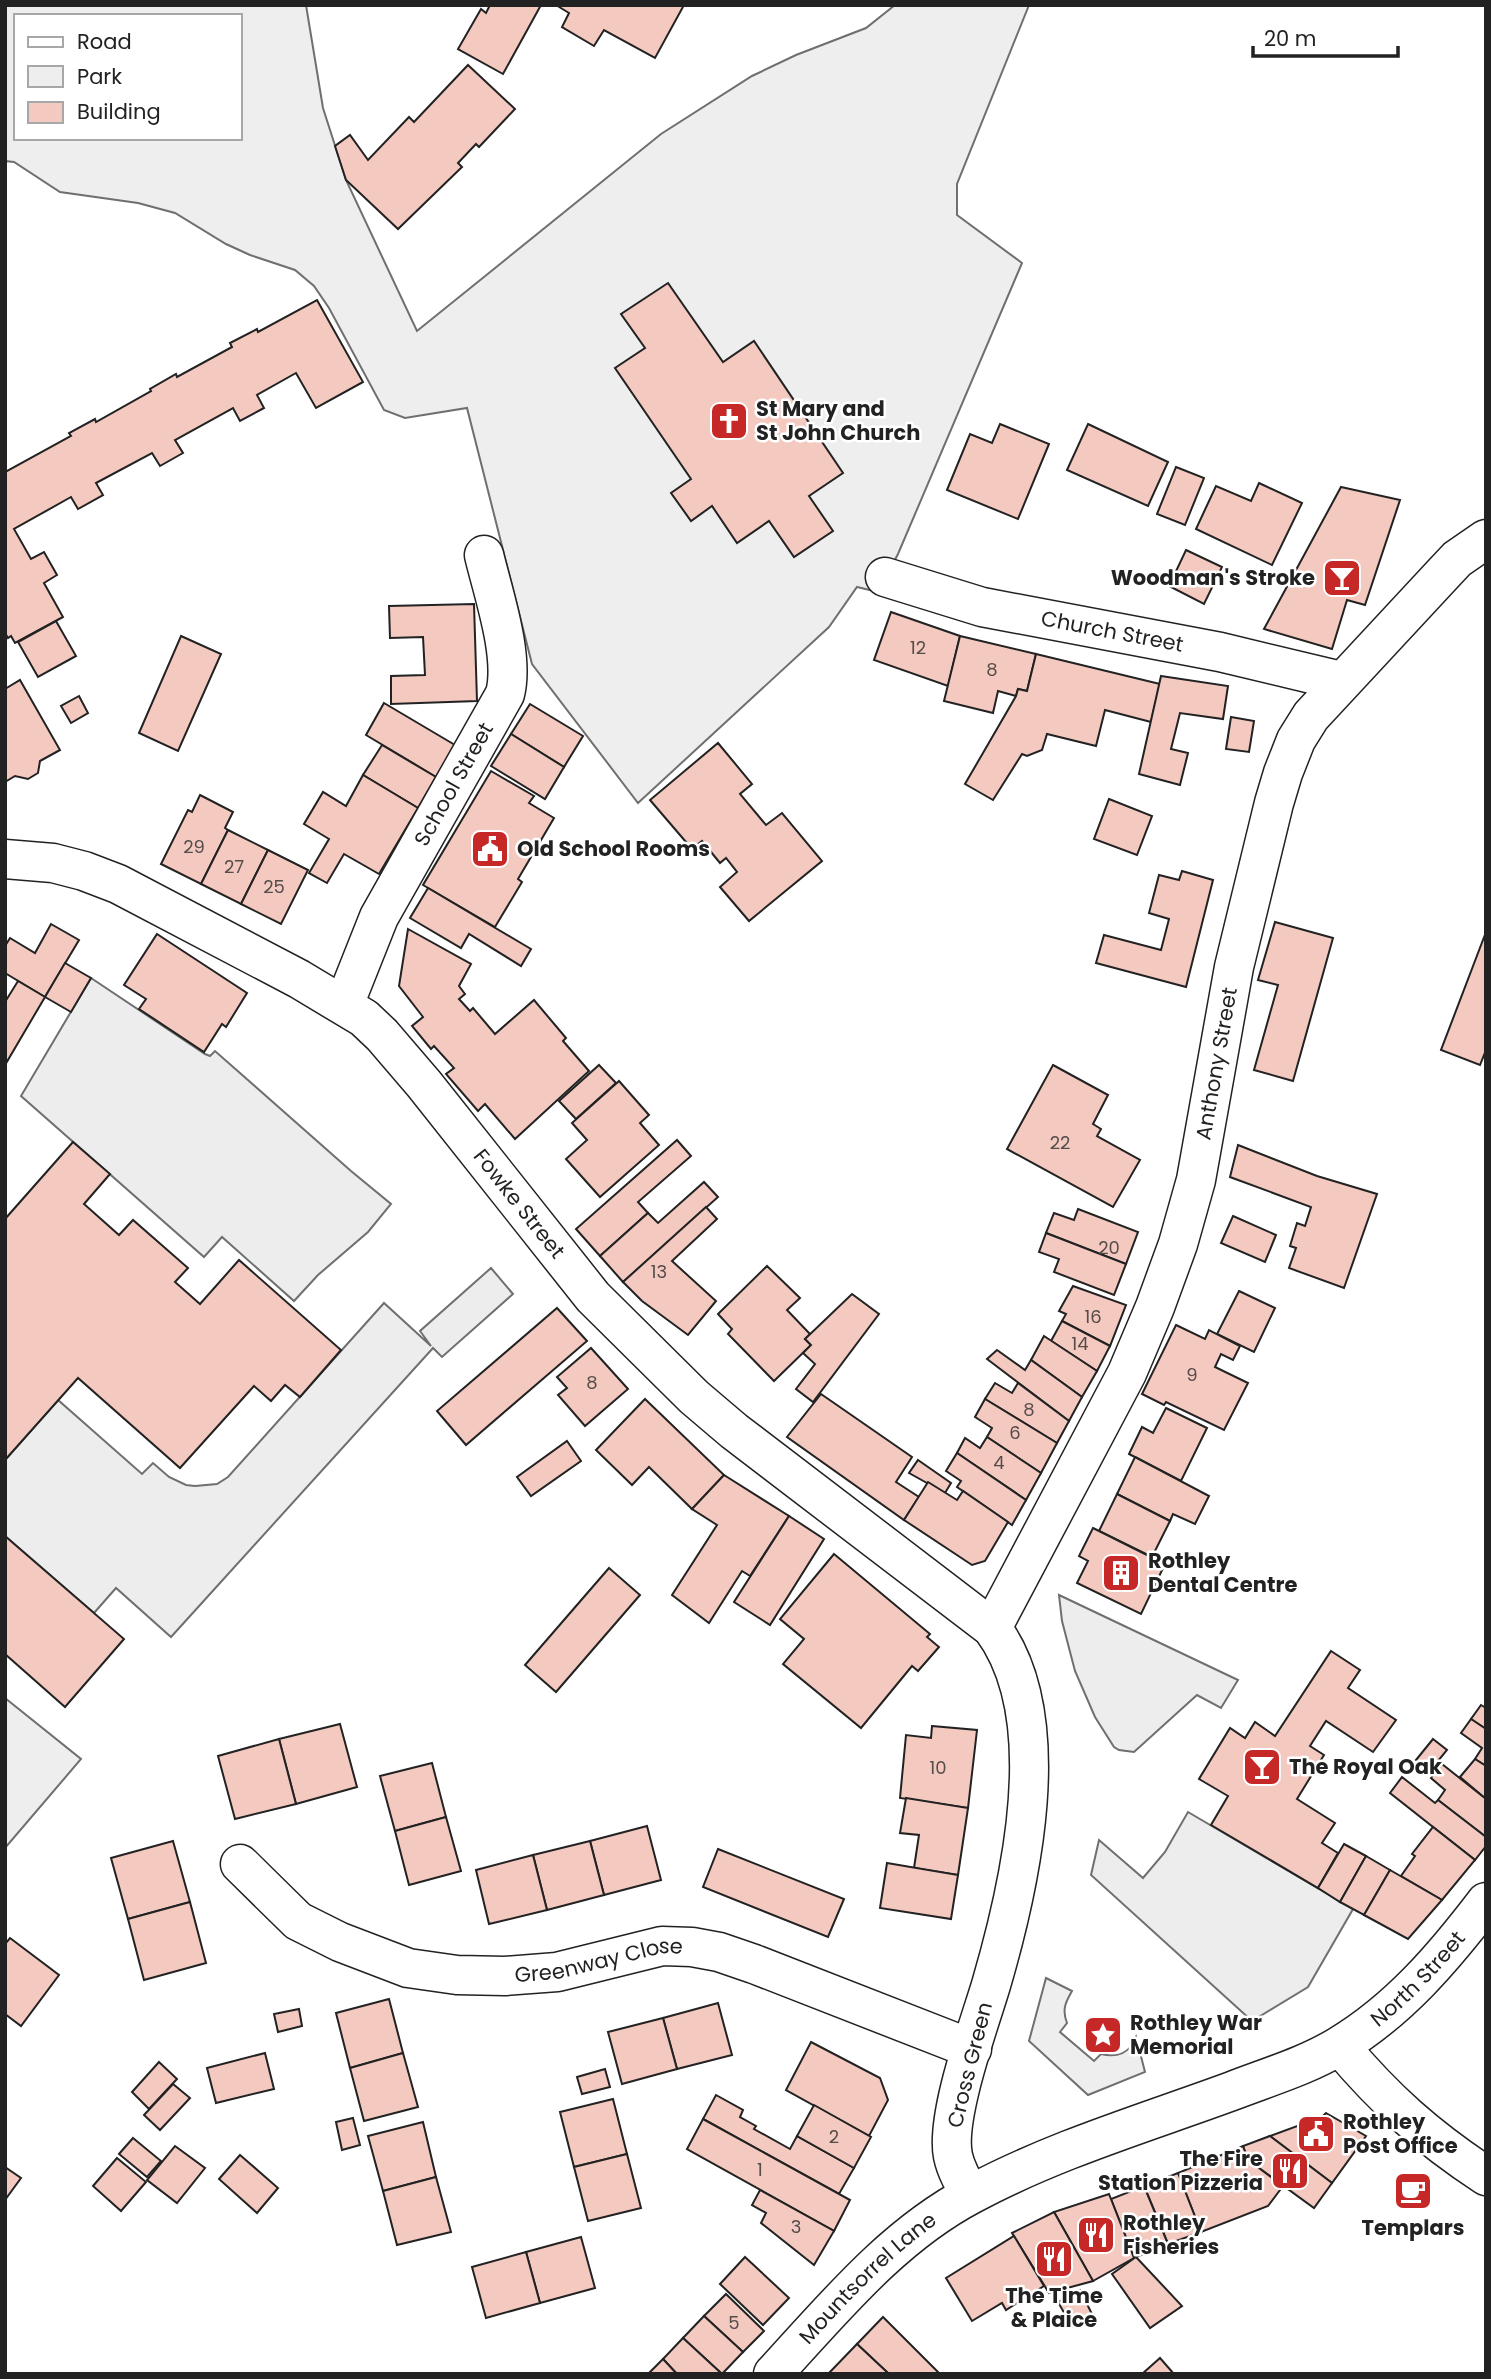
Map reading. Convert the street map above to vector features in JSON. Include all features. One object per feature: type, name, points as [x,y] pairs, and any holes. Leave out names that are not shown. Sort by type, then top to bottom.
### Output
[{"type":"street","name":"Anthony Street","points":[[992,1628],[1127,1373],[1178,1244],[1196,1180],[1234,967],[1283,773],[1296,740],[1311,716],[1341,681],[1457,559],[1486,539]]},
{"type":"street","name":"School Street","points":[[344,1004],[379,918],[505,694],[505,646],[484,555]]},
{"type":"street","name":"Church Street","points":[[885,577],[982,607],[1220,652],[1341,681]]},
{"type":"street","name":"Fowke Street","points":[[5,859],[53,863],[118,884],[200,925],[344,1004],[382,1035],[565,1263],[635,1341],[734,1431],[992,1628]]},
{"type":"street","name":"Cross Green","points":[[970,2194],[959,2175],[953,2154],[953,2118],[1001,1949],[1021,1854],[1029,1788],[1027,1728],[1023,1703],[1006,1646],[992,1628]]},
{"type":"street","name":"Greenway Close","points":[[240,1864],[298,1921],[340,1942],[408,1968],[457,1975],[505,1976],[557,1972],[662,1946],[692,1947],[719,1952],[754,1964],[972,2049]]},
{"type":"street","name":"North Street","points":[[1340,2046],[1405,1997],[1486,1902]]},
{"type":"street","points":[[970,2194],[1076,2148],[1284,2071],[1340,2046],[1371,2083],[1418,2128],[1486,2176]]},
{"type":"street","name":"Mountsorrel Lane","points":[[773,2374],[835,2306],[905,2240],[970,2194]]},
{"type":"green space","points":[[5,5],[306,5],[323,108],[346,180],[417,331],[661,134],[752,76],[796,55],[866,28],[895,5],[1029,5],[957,184],[957,215],[1022,263],[898,554],[878,592],[857,587],[829,627],[638,803],[532,664],[467,408],[405,418],[384,410],[329,308],[314,286],[295,270],[226,244],[175,213],[138,203],[60,192],[14,162],[5,161]]},
{"type":"green space","points":[[5,1698],[81,1759],[5,1848]]},
{"type":"green space","points":[[1046,1978],[1072,1991],[1065,2007],[1067,2023],[1060,2032],[1094,2061],[1101,2054],[1122,2053],[1136,2037],[1145,2072],[1088,2095],[1029,2041]]},
{"type":"shaded area","points":[[91,978],[205,1054],[210,1056],[215,1051],[391,1204],[368,1232],[318,1275],[294,1301],[222,1237],[204,1257],[21,1096]]},
{"type":"shaded area","points":[[491,1268],[513,1294],[442,1357],[433,1348],[171,1637],[116,1588],[94,1613],[5,1536],[5,1460],[58,1400],[142,1474],[153,1463],[169,1477],[186,1485],[217,1484],[228,1477],[384,1303],[431,1346],[420,1331]]},
{"type":"shaded area","points":[[1059,1595],[1238,1680],[1221,1708],[1197,1695],[1134,1752],[1119,1750],[1114,1747],[1095,1717],[1075,1671],[1062,1621]]},
{"type":"shaded area","points":[[1188,1812],[1353,1909],[1308,1987],[1252,2021],[1091,1875],[1099,1840],[1143,1878],[1165,1852]]},
{"type":"building","points":[[490,5],[541,5],[503,74],[458,49],[481,9],[486,13]]},
{"type":"building","points":[[556,5],[684,5],[655,58],[604,30],[594,46],[562,27],[569,13]]},
{"type":"building","points":[[468,65],[515,109],[479,147],[476,144],[458,163],[462,167],[398,229],[346,180],[335,146],[350,135],[368,160],[409,117],[414,122]]},
{"type":"building","name":"St Mary and St John Church","points":[[668,283],[723,362],[754,341],[843,473],[809,496],[833,531],[794,557],[769,521],[737,543],[712,506],[691,521],[671,493],[691,479],[615,368],[645,348],[621,314]]},
{"type":"building","points":[[317,300],[363,382],[316,408],[296,373],[257,395],[264,408],[240,421],[233,408],[175,440],[183,453],[160,466],[152,453],[96,483],[103,495],[78,509],[71,497],[14,529],[31,559],[44,552],[57,575],[44,583],[63,617],[15,643],[11,636],[8,638],[5,633],[5,472],[71,436],[69,433],[95,419],[96,422],[151,391],[150,389],[176,374],[177,377],[232,347],[230,343],[257,329],[258,332]]},
{"type":"building","points":[[1000,424],[1049,444],[1018,519],[947,490],[970,434],[992,443]]},
{"type":"building","points":[[1088,424],[1168,462],[1148,506],[1067,470]]},
{"type":"building","points":[[1176,467],[1204,478],[1185,525],[1157,514]]},
{"type":"building","points":[[1259,483],[1302,503],[1272,565],[1196,529],[1216,486],[1251,501]]},
{"type":"building","points":[[1341,487],[1400,500],[1365,605],[1347,600],[1332,649],[1264,629]]},
{"type":"building","points":[[1186,550],[1222,567],[1204,604],[1169,586]]},
{"type":"building","points":[[474,604],[477,701],[391,704],[391,676],[425,675],[423,637],[390,638],[389,606]]},
{"type":"building","points":[[891,612],[960,636],[948,686],[874,660]]},
{"type":"building","points":[[56,621],[76,656],[38,677],[18,642]]},
{"type":"building","points":[[181,636],[221,654],[178,751],[139,733]]},
{"type":"building","points":[[960,636],[1036,654],[1027,691],[1018,689],[1016,696],[998,691],[993,713],[944,701]]},
{"type":"building","points":[[1036,654],[1160,684],[1151,722],[1105,710],[1096,746],[1047,734],[1042,750],[1027,756],[1022,754],[993,800],[965,784],[1018,689],[1027,691]]},
{"type":"building","points":[[1161,676],[1228,686],[1223,719],[1180,713],[1171,749],[1188,753],[1180,785],[1139,774]]},
{"type":"building","points":[[20,680],[60,750],[40,761],[38,773],[28,779],[15,776],[5,782],[5,689]]},
{"type":"building","points":[[79,696],[88,713],[71,723],[61,706]]},
{"type":"building","points":[[384,703],[455,745],[436,777],[366,735]]},
{"type":"building","points":[[530,704],[583,736],[564,767],[511,734]]},
{"type":"building","points":[[1231,717],[1254,721],[1249,752],[1226,749]]},
{"type":"building","points":[[511,734],[564,767],[545,799],[491,766]]},
{"type":"building","points":[[718,743],[752,784],[740,794],[766,825],[782,813],[822,861],[749,921],[720,887],[737,872],[726,858],[720,863],[702,841],[692,849],[650,800]]},
{"type":"building","points":[[382,745],[436,777],[418,808],[363,775]]},
{"type":"building","name":"Old School Rooms","points":[[491,771],[534,796],[529,803],[554,818],[518,879],[522,882],[495,927],[423,885]]},
{"type":"building","points":[[363,775],[418,808],[379,874],[344,854],[327,883],[309,873],[329,839],[304,824],[323,792],[346,806]]},
{"type":"building","points":[[200,795],[233,812],[225,828],[228,830],[201,884],[161,864],[188,810],[192,812]]},
{"type":"building","points":[[1109,799],[1152,816],[1137,855],[1094,839]]},
{"type":"building","points":[[228,830],[268,850],[241,904],[201,884]]},
{"type":"building","points":[[268,850],[308,870],[281,924],[241,904]]},
{"type":"building","points":[[1182,871],[1213,880],[1186,987],[1096,963],[1104,935],[1161,950],[1169,919],[1149,913],[1159,875],[1179,880]]},
{"type":"building","points":[[428,888],[531,949],[521,966],[469,934],[461,948],[410,918]]},
{"type":"building","points":[[1275,922],[1333,938],[1293,1081],[1254,1070],[1278,985],[1258,980]]},
{"type":"building","points":[[51,924],[79,940],[45,997],[5,973],[5,946],[10,938],[35,953]]},
{"type":"building","points":[[408,929],[471,964],[459,986],[465,994],[459,999],[470,1011],[473,1008],[495,1034],[534,1000],[566,1038],[563,1041],[589,1071],[515,1139],[485,1104],[478,1111],[446,1074],[454,1068],[434,1046],[431,1049],[412,1026],[423,1017],[399,986]]},
{"type":"building","points":[[1486,932],[1486,1050],[1480,1065],[1441,1050]]},
{"type":"building","points":[[157,934],[247,993],[226,1027],[222,1024],[204,1052],[139,1009],[146,999],[124,985]]},
{"type":"building","points":[[65,963],[91,978],[71,1012],[45,997]]},
{"type":"building","points":[[18,981],[45,997],[5,1065],[5,1002]]},
{"type":"building","points":[[599,1065],[616,1083],[576,1119],[559,1101]]},
{"type":"building","points":[[1053,1065],[1108,1095],[1093,1124],[1101,1129],[1097,1136],[1140,1160],[1113,1207],[1007,1149]]},
{"type":"building","points":[[619,1081],[649,1115],[640,1123],[659,1145],[600,1197],[566,1159],[587,1140],[572,1123]]},
{"type":"building","points":[[677,1140],[691,1156],[638,1202],[648,1213],[600,1256],[576,1229]]},
{"type":"building","points":[[73,1142],[110,1174],[84,1204],[119,1235],[133,1220],[188,1268],[175,1282],[200,1304],[239,1260],[341,1350],[300,1397],[285,1385],[271,1401],[254,1386],[180,1468],[78,1378],[5,1460],[5,1219]]},
{"type":"building","points":[[1238,1145],[1317,1176],[1377,1194],[1344,1288],[1289,1268],[1296,1248],[1290,1246],[1297,1223],[1305,1226],[1311,1207],[1230,1177]]},
{"type":"building","points":[[704,1182],[718,1197],[623,1282],[600,1256],[648,1213],[658,1223]]},
{"type":"building","points":[[706,1207],[717,1219],[672,1261],[716,1301],[688,1335],[642,1301],[623,1282]]},
{"type":"building","points":[[1078,1209],[1138,1232],[1126,1264],[1046,1233],[1054,1213],[1074,1220]]},
{"type":"building","points":[[1233,1216],[1276,1235],[1265,1262],[1221,1243]]},
{"type":"building","points":[[1046,1233],[1126,1264],[1114,1295],[1054,1272],[1059,1259],[1039,1252]]},
{"type":"building","points":[[767,1266],[800,1298],[787,1310],[810,1334],[805,1339],[811,1345],[774,1381],[728,1334],[732,1329],[718,1314]]},
{"type":"building","points":[[1073,1286],[1126,1305],[1110,1346],[1062,1321],[1066,1314],[1059,1311]]},
{"type":"building","points":[[1239,1291],[1275,1308],[1254,1352],[1217,1334]]},
{"type":"building","points":[[852,1294],[879,1314],[813,1402],[796,1389],[815,1364],[803,1353],[811,1345],[805,1339]]},
{"type":"building","points":[[557,1308],[587,1341],[466,1445],[437,1411]]},
{"type":"building","points":[[1062,1321],[1110,1346],[1097,1371],[1051,1341]]},
{"type":"building","points":[[1176,1325],[1205,1339],[1209,1330],[1240,1346],[1233,1360],[1221,1354],[1215,1367],[1248,1383],[1224,1430],[1166,1402],[1164,1405],[1142,1394]]},
{"type":"building","points":[[1044,1336],[1097,1371],[1082,1397],[1031,1360]]},
{"type":"building","points":[[591,1348],[628,1389],[585,1426],[558,1395],[567,1388],[557,1377]]},
{"type":"building","points":[[997,1350],[1025,1370],[1031,1360],[1082,1397],[1069,1421],[987,1359]]},
{"type":"building","points":[[995,1383],[1012,1393],[1018,1383],[1069,1421],[1057,1443],[985,1399]]},
{"type":"building","points":[[821,1394],[912,1457],[896,1482],[919,1497],[904,1520],[787,1437]]},
{"type":"building","points":[[645,1399],[724,1475],[692,1509],[649,1467],[632,1485],[596,1450]]},
{"type":"building","points":[[985,1399],[1057,1443],[1041,1473],[987,1437],[992,1428],[975,1417]]},
{"type":"building","points":[[1166,1408],[1207,1428],[1181,1481],[1129,1454],[1142,1427],[1153,1433]]},
{"type":"building","points":[[987,1437],[1041,1473],[1026,1500],[957,1453],[965,1438],[980,1448]]},
{"type":"building","points":[[567,1441],[581,1461],[531,1496],[517,1477]]},
{"type":"building","points":[[957,1453],[1026,1500],[1012,1525],[957,1487],[961,1481],[946,1471]]},
{"type":"building","points":[[1135,1457],[1209,1496],[1195,1524],[1173,1514],[1170,1521],[1117,1494]]},
{"type":"building","points":[[918,1460],[951,1483],[945,1493],[909,1473]]},
{"type":"building","points":[[724,1475],[789,1516],[750,1576],[742,1571],[709,1623],[672,1595],[717,1525],[692,1509]]},
{"type":"building","points":[[928,1482],[957,1500],[963,1491],[1008,1522],[985,1561],[972,1565],[904,1520]]},
{"type":"building","points":[[1117,1494],[1170,1521],[1152,1557],[1099,1531]]},
{"type":"building","points":[[789,1516],[824,1539],[770,1625],[734,1602]]},
{"type":"building","name":"Rothley Dental Centre","points":[[1093,1528],[1165,1564],[1141,1614],[1077,1583],[1088,1561],[1079,1556]]},
{"type":"building","points":[[5,1536],[124,1639],[65,1707],[5,1654]]},
{"type":"building","points":[[834,1554],[930,1634],[927,1637],[939,1647],[918,1671],[912,1666],[861,1728],[783,1664],[804,1639],[780,1619]]},
{"type":"building","points":[[609,1568],[640,1595],[556,1692],[525,1665]]},
{"type":"building","name":"The Royal Oak","points":[[1331,1651],[1360,1670],[1348,1688],[1396,1720],[1373,1752],[1326,1721],[1310,1746],[1324,1755],[1297,1799],[1335,1823],[1322,1843],[1338,1853],[1318,1888],[1211,1825],[1228,1796],[1199,1779],[1230,1728],[1245,1738],[1255,1722],[1275,1736]]},
{"type":"building","points":[[1481,1705],[1486,1708],[1486,1729],[1471,1719]]},
{"type":"building","points":[[1471,1719],[1486,1729],[1486,1766],[1475,1759],[1482,1748],[1461,1733]]},
{"type":"building","points":[[340,1724],[357,1787],[296,1804],[279,1739]]},
{"type":"building","points":[[932,1726],[977,1730],[968,1808],[900,1798],[906,1735],[931,1738]]},
{"type":"building","points":[[279,1739],[296,1804],[235,1819],[218,1756]]},
{"type":"building","points":[[1433,1739],[1447,1750],[1429,1772],[1416,1760]]},
{"type":"building","points":[[1475,1759],[1486,1766],[1486,1799],[1460,1777]]},
{"type":"building","points":[[432,1763],[446,1817],[395,1831],[380,1776]]},
{"type":"building","points":[[1442,1764],[1486,1799],[1486,1837],[1438,1800],[1445,1790],[1431,1778]]},
{"type":"building","points":[[1402,1777],[1435,1803],[1438,1800],[1486,1837],[1486,1846],[1475,1860],[1390,1793]]},
{"type":"building","points":[[906,1798],[968,1808],[958,1875],[914,1868],[919,1835],[900,1833]]},
{"type":"building","points":[[446,1817],[461,1871],[409,1885],[395,1831]]},
{"type":"building","points":[[647,1826],[661,1880],[604,1895],[590,1841]]},
{"type":"building","points":[[1433,1827],[1475,1860],[1442,1900],[1401,1876],[1415,1856],[1412,1854]]},
{"type":"building","points":[[173,1841],[190,1902],[128,1919],[111,1858]]},
{"type":"building","points":[[590,1841],[604,1895],[547,1910],[533,1855]]},
{"type":"building","points":[[1344,1844],[1366,1856],[1340,1902],[1318,1888]]},
{"type":"building","points":[[718,1849],[844,1899],[828,1937],[703,1887]]},
{"type":"building","points":[[533,1855],[547,1910],[489,1924],[476,1870]]},
{"type":"building","points":[[1366,1856],[1390,1870],[1364,1915],[1340,1902]]},
{"type":"building","points":[[887,1863],[958,1875],[951,1919],[880,1908]]},
{"type":"building","points":[[1390,1870],[1442,1900],[1408,1939],[1364,1915]]},
{"type":"building","points":[[190,1902],[206,1963],[144,1980],[128,1919]]},
{"type":"building","points":[[10,1938],[59,1975],[21,2026],[5,2014],[5,1944]]},
{"type":"building","points":[[389,1999],[403,2053],[350,2068],[336,2013]]},
{"type":"building","points":[[718,2003],[732,2055],[677,2069],[663,2018]]},
{"type":"building","points":[[299,2009],[302,2026],[278,2032],[274,2014]]},
{"type":"building","points":[[663,2018],[677,2069],[622,2084],[608,2032]]},
{"type":"building","points":[[811,2042],[880,2078],[888,2100],[869,2136],[786,2090]]},
{"type":"building","points":[[265,2053],[274,2089],[216,2103],[207,2068]]},
{"type":"building","points":[[403,2053],[418,2107],[364,2121],[350,2068]]},
{"type":"building","points":[[159,2062],[177,2079],[149,2109],[132,2092]]},
{"type":"building","points":[[605,2069],[610,2087],[582,2094],[577,2077]]},
{"type":"building","points":[[173,2084],[190,2098],[160,2130],[144,2115]]},
{"type":"building","points":[[716,2095],[743,2110],[740,2117],[756,2126],[754,2129],[790,2149],[797,2136],[854,2168],[839,2194],[703,2119]]},
{"type":"building","points":[[613,2099],[627,2154],[574,2167],[560,2112]]},
{"type":"building","points":[[814,2105],[871,2137],[854,2168],[797,2136]]},
{"type":"building","points":[[1326,2113],[1366,2136],[1332,2183],[1270,2136],[1322,2117]]},
{"type":"building","points":[[353,2118],[360,2145],[342,2150],[336,2122]]},
{"type":"building","points":[[703,2119],[850,2200],[834,2231],[687,2149]]},
{"type":"building","points":[[423,2122],[436,2177],[383,2191],[368,2136]]},
{"type":"building","name":"The Fire Station Pizzeria","points":[[1270,2136],[1332,2183],[1314,2208],[1248,2160],[1243,2146]]},
{"type":"building","points":[[133,2138],[161,2161],[147,2177],[119,2154]]},
{"type":"building","points":[[175,2146],[205,2168],[177,2203],[147,2180]]},
{"type":"building","points":[[1243,2146],[1248,2160],[1283,2186],[1268,2206],[1201,2232],[1178,2173]]},
{"type":"building","points":[[627,2154],[641,2208],[588,2221],[574,2167]]},
{"type":"building","points":[[240,2155],[278,2188],[257,2213],[219,2179]]},
{"type":"building","points":[[117,2158],[146,2182],[121,2211],[93,2186]]},
{"type":"building","points":[[5,2167],[21,2178],[5,2200]]},
{"type":"building","points":[[1178,2173],[1201,2232],[1168,2244],[1144,2186]]},
{"type":"building","points":[[436,2177],[451,2232],[397,2245],[383,2191]]},
{"type":"building","points":[[1144,2186],[1168,2244],[1134,2258],[1111,2199]]},
{"type":"building","points":[[760,2190],[834,2231],[814,2265],[761,2223],[766,2213],[752,2205]]},
{"type":"building","name":"Rothley Fisheries","points":[[1109,2194],[1134,2258],[1093,2281],[1054,2212]]},
{"type":"building","name":"The Time & Plaice","points":[[1054,2212],[1093,2281],[1049,2293],[1012,2233]]},
{"type":"building","points":[[1014,2236],[1044,2286],[1006,2310],[1002,2303],[972,2321],[946,2278]]},
{"type":"building","points":[[581,2237],[595,2288],[540,2303],[526,2252]]},
{"type":"building","points":[[526,2252],[540,2303],[486,2318],[472,2267]]},
{"type":"building","points":[[745,2257],[789,2298],[763,2325],[720,2284]]},
{"type":"building","points":[[1136,2257],[1182,2306],[1150,2328],[1112,2274]]},
{"type":"building","points":[[1080,2290],[1093,2316],[1072,2327],[1058,2302]]},
{"type":"building","points":[[726,2294],[764,2331],[743,2352],[704,2316]]},
{"type":"building","points":[[704,2316],[743,2352],[722,2374],[683,2338]]},
{"type":"building","points":[[883,2317],[940,2374],[889,2374],[857,2344]]},
{"type":"building","points":[[683,2338],[722,2374],[677,2374],[663,2359]]},
{"type":"building","points":[[857,2344],[889,2374],[828,2374]]},
{"type":"building","points":[[1160,2358],[1174,2374],[1142,2374]]},
{"type":"building","points":[[663,2359],[677,2374],[648,2374]]},
{"type":"place","name":"St Mary and St John Church","points":[[729,421]]},
{"type":"place","name":"Woodman's Stroke","points":[[1342,578]]},
{"type":"place","name":"Old School Rooms","points":[[490,849]]},
{"type":"place","name":"Rothley Dental Centre","points":[[1121,1573]]},
{"type":"place","name":"The Royal Oak","points":[[1262,1767]]},
{"type":"place","name":"Rothley War Memorial","points":[[1103,2035]]},
{"type":"place","name":"Rothley Post Office","points":[[1316,2134]]},
{"type":"place","name":"The Fire Station Pizzeria","points":[[1290,2171]]},
{"type":"place","name":"Templars","points":[[1413,2191]]},
{"type":"place","name":"Rothley Fisheries","points":[[1096,2235]]},
{"type":"place","name":"The Time & Plaice","points":[[1054,2259]]}]
